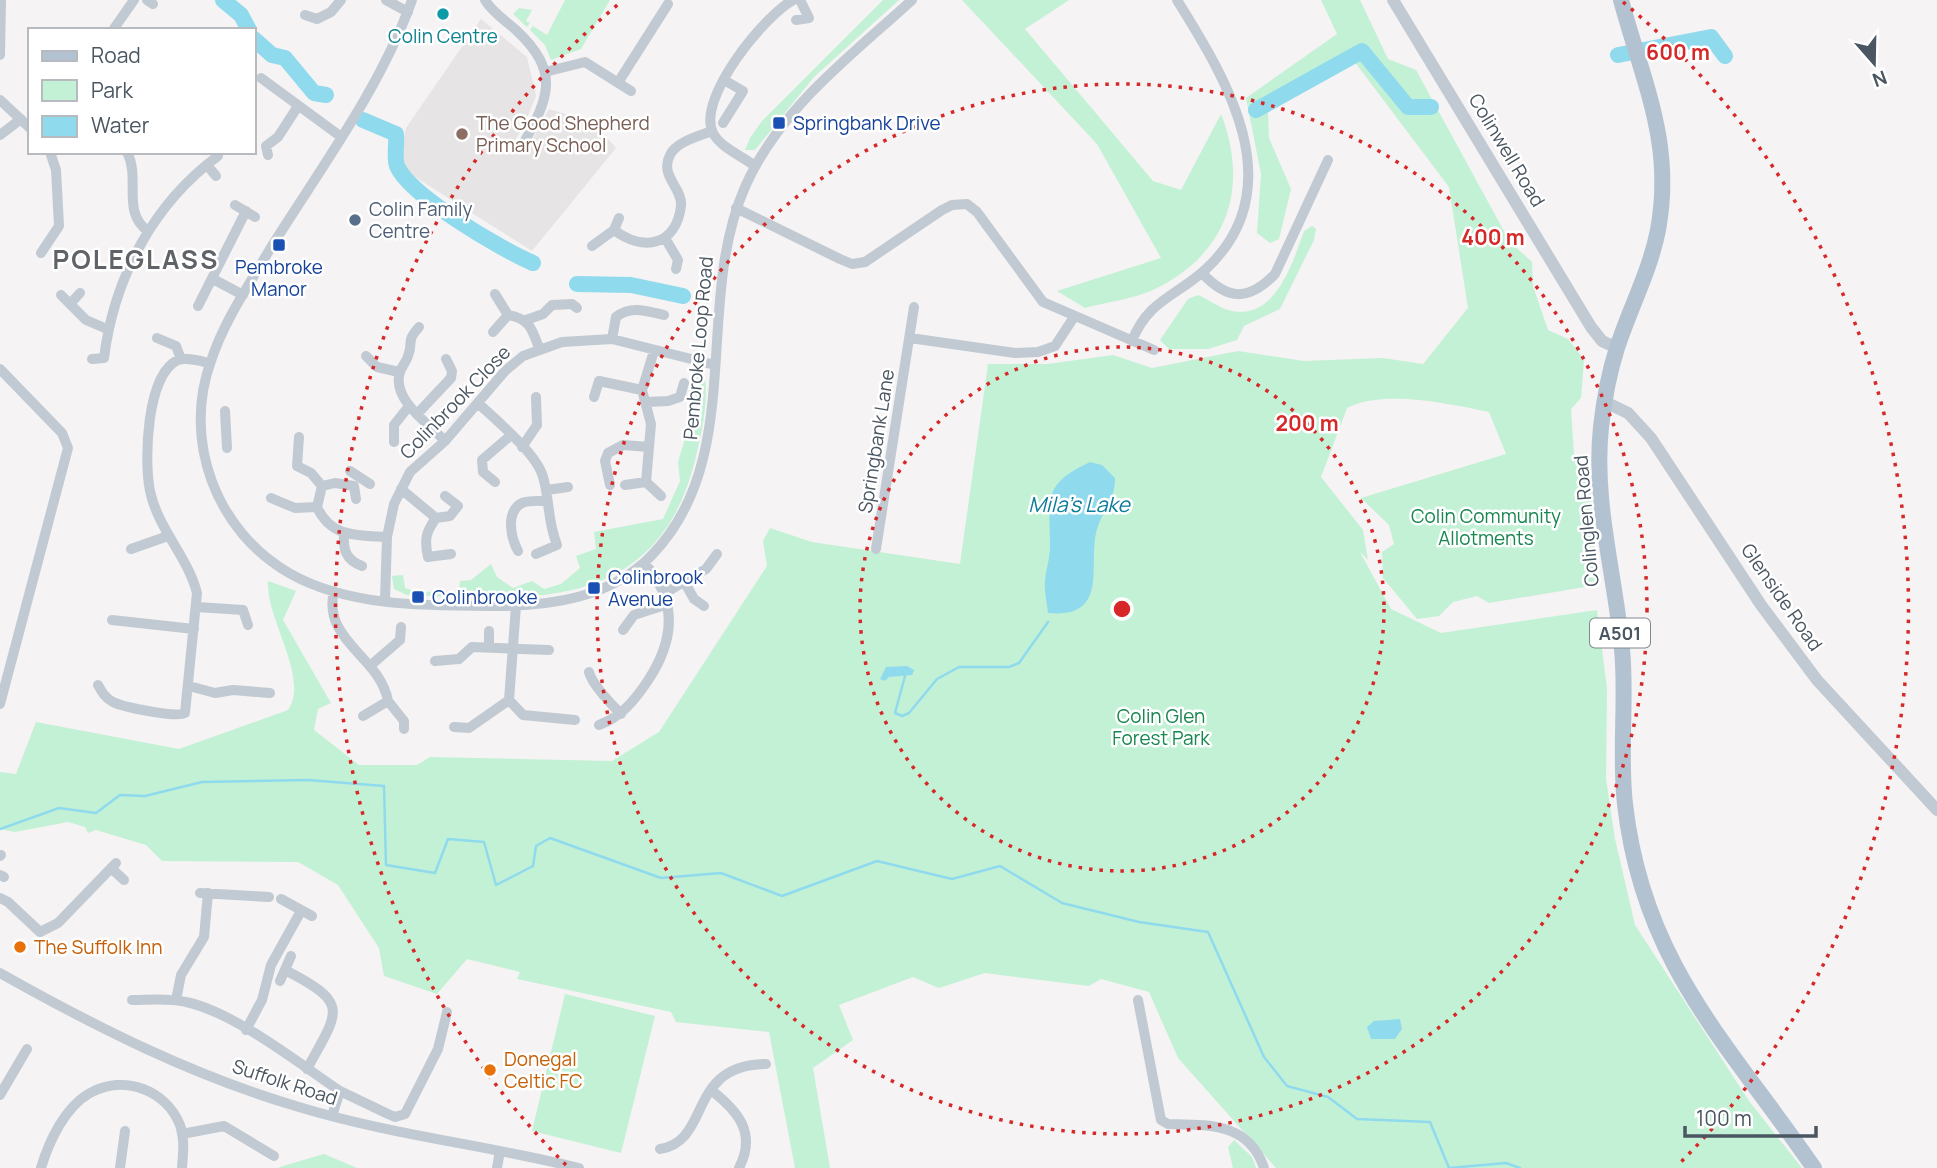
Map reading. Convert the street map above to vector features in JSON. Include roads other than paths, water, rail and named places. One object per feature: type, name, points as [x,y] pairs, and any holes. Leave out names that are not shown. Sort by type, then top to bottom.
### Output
[{"type":"main road","name":"Colinglen Road","points":[[1622,0],[1632,42],[1656,116],[1661,144],[1662,203],[1648,266],[1617,348],[1605,402],[1598,457],[1604,531],[1622,645],[1625,805],[1645,897],[1656,930],[1685,988],[1740,1069],[1814,1168]]},
{"type":"street","points":[[0,55],[1,0]]},
{"type":"street","points":[[114,28],[134,0]]},
{"type":"street","points":[[305,15],[317,19],[331,12],[341,0]]},
{"type":"street","points":[[386,0],[408,12]]},
{"type":"street","name":"Pembroke Loop Road","points":[[412,0],[390,50],[243,295],[209,363],[203,403],[202,440],[217,495],[249,542],[284,570],[334,591],[385,600],[516,606],[554,603],[591,593],[620,580],[644,563],[674,529],[695,488],[706,446],[723,258],[736,208],[755,166],[794,110],[912,0]]},
{"type":"street","points":[[485,0],[535,48],[545,72],[546,97],[522,146]]},
{"type":"street","points":[[755,166],[719,140],[712,131],[710,112],[724,80],[745,47],[769,19],[793,0]]},
{"type":"street","points":[[796,20],[809,18],[800,0]]},
{"type":"street","points":[[1132,341],[1150,310],[1202,272],[1225,250],[1240,223],[1247,194],[1247,162],[1239,117],[1229,89],[1177,0]]},
{"type":"street","name":"Colinwell Road","points":[[1393,0],[1591,327],[1602,341],[1617,348]]},
{"type":"street","points":[[619,81],[670,5]]},
{"type":"street","points":[[545,72],[584,62],[619,81],[631,91]]},
{"type":"street","points":[[261,78],[340,136]]},
{"type":"street","points":[[723,123],[743,91],[724,80]]},
{"type":"street","points":[[0,100],[28,126]]},
{"type":"street","points":[[263,148],[278,137],[298,106]]},
{"type":"street","points":[[0,135],[20,119]]},
{"type":"street","points":[[614,230],[628,240],[651,243],[665,238],[677,224],[682,202],[667,168],[670,154],[678,146],[712,131]]},
{"type":"street","points":[[41,253],[59,226],[62,191],[51,154]]},
{"type":"street","points":[[128,154],[133,171],[136,220],[148,232]]},
{"type":"street","points":[[92,359],[104,358],[107,329],[128,268],[148,232],[174,194],[218,156]]},
{"type":"street","points":[[1202,272],[1229,293],[1245,294],[1264,285],[1275,274],[1328,160]]},
{"type":"street","points":[[207,164],[216,176]]},
{"type":"street","points":[[736,208],[839,259],[858,264],[874,257],[942,210],[952,205],[967,204],[977,212],[1037,295],[1053,308],[1154,351]]},
{"type":"street","points":[[198,306],[251,214],[235,205]]},
{"type":"street","points":[[592,246],[614,230],[619,218]]},
{"type":"street","points":[[665,238],[678,260],[676,269]]},
{"type":"street","points":[[213,279],[243,295]]},
{"type":"street","points":[[70,304],[80,293]]},
{"type":"street","points":[[495,294],[508,315],[526,320],[543,314],[552,305],[572,304],[577,308]]},
{"type":"street","points":[[61,295],[86,320],[107,329]]},
{"type":"street","name":"Springbank Lane","points":[[876,549],[914,307]]},
{"type":"street","points":[[612,339],[616,317],[624,310],[639,309],[664,315]]},
{"type":"street","points":[[493,332],[508,315]]},
{"type":"street","points":[[910,338],[1029,353],[1055,346],[1074,317]]},
{"type":"street","points":[[526,320],[539,348]]},
{"type":"street","points":[[418,327],[404,335],[408,356],[400,372],[400,390],[413,409],[445,441]]},
{"type":"street","points":[[157,338],[176,346],[181,359]]},
{"type":"street","name":"Colinbrook Close","points":[[385,600],[387,537],[394,504],[401,489],[417,464],[445,441],[505,371],[539,348],[586,338],[612,339],[715,365]]},
{"type":"street","points":[[646,482],[651,424],[642,390],[654,351]]},
{"type":"street","points":[[366,356],[377,367],[400,372]]},
{"type":"street","points":[[98,685],[104,696],[118,704],[180,716],[185,713],[197,607],[193,580],[168,536],[150,492],[147,454],[149,424],[161,378],[172,363],[181,359],[209,363]]},
{"type":"street","points":[[394,442],[394,425],[451,378],[452,371],[446,359]]},
{"type":"street","points":[[0,369],[62,433],[68,448],[0,704]]},
{"type":"street","points":[[594,397],[599,381],[642,390]]},
{"type":"street","points":[[647,402],[675,400],[680,397],[684,383]]},
{"type":"street","points":[[522,447],[537,425],[536,397]]},
{"type":"street","name":"Glenside Road","points":[[1605,402],[1628,413],[1651,438],[1761,605],[1811,672],[1851,720],[1937,810]]},
{"type":"street","points":[[479,404],[522,447],[542,473],[550,526],[557,545],[536,554]]},
{"type":"street","points":[[202,440],[226,443],[225,411]]},
{"type":"street","points":[[495,482],[483,472],[482,460],[510,436]]},
{"type":"street","points":[[299,437],[297,466],[311,473],[322,486]]},
{"type":"street","points":[[610,485],[605,460],[614,447],[649,447]]},
{"type":"street","points":[[350,471],[361,483]]},
{"type":"street","points":[[625,485],[646,482]]},
{"type":"street","points":[[646,482],[661,496]]},
{"type":"street","points":[[322,486],[361,483]]},
{"type":"street","points":[[356,499],[361,483]]},
{"type":"street","points":[[322,486],[317,507],[326,523],[344,534],[387,537]]},
{"type":"street","points":[[518,551],[510,529],[518,508],[523,503],[568,487]]},
{"type":"street","points":[[401,489],[436,518],[450,516],[458,506],[445,496]]},
{"type":"street","points":[[271,498],[285,499],[303,509],[317,507]]},
{"type":"street","points":[[436,518],[425,537],[428,556],[452,554]]},
{"type":"street","points":[[344,534],[345,554],[354,563],[362,566]]},
{"type":"street","points":[[131,549],[168,536]]},
{"type":"street","points":[[623,630],[634,615],[666,598],[706,569],[717,554]]},
{"type":"street","points":[[599,724],[615,720],[640,694],[660,664],[671,623],[666,598],[644,563]]},
{"type":"street","points":[[685,583],[695,599],[704,606]]},
{"type":"street","points":[[334,591],[331,606],[335,627],[382,679],[388,701],[404,721],[404,729]]},
{"type":"street","points":[[516,606],[509,700],[523,715],[575,720]]},
{"type":"street","points":[[123,607],[116,620],[194,629]]},
{"type":"street","points":[[197,607],[243,610],[248,625]]},
{"type":"street","points":[[372,665],[400,640],[401,627]]},
{"type":"street","points":[[489,631],[489,648]]},
{"type":"street","points":[[435,661],[451,662],[472,647],[549,650]]},
{"type":"street","points":[[589,672],[592,683],[608,696],[610,704],[621,714]]},
{"type":"street","points":[[189,686],[215,693],[258,685],[270,693]]},
{"type":"street","points":[[608,696],[620,692]]},
{"type":"street","points":[[454,727],[469,728],[477,716],[509,700]]},
{"type":"street","points":[[363,716],[388,701]]},
{"type":"street","points":[[0,898],[8,902],[40,932],[58,923],[114,865],[124,880]]},
{"type":"street","points":[[176,1000],[181,975],[204,937],[204,893],[269,897]]},
{"type":"street","points":[[246,1030],[262,1000],[271,965],[307,914],[281,899]]},
{"type":"street","points":[[280,981],[291,956]]},
{"type":"street","points":[[285,970],[321,988],[334,1009],[332,1023],[307,1069]]},
{"type":"street","name":"Suffolk Road","points":[[0,973],[148,1051],[252,1092],[395,1132],[579,1168]]},
{"type":"street","points":[[132,1000],[176,1000],[208,1009],[246,1030],[340,1091],[395,1117],[405,1114],[438,1049],[447,1012]]},
{"type":"street","points":[[1138,1000],[1161,1120],[1168,1124],[1227,1128],[1237,1133],[1257,1154],[1264,1168]]},
{"type":"street","points":[[1127,1017],[1140,1014]]},
{"type":"street","points":[[0,1094],[26,1049]]},
{"type":"street","points":[[660,1149],[678,1144],[684,1138],[720,1077],[741,1065],[765,1064]]},
{"type":"street","points":[[41,1168],[55,1133],[76,1104],[90,1093],[109,1086],[131,1085],[155,1094],[172,1110],[182,1134],[182,1168]]},
{"type":"street","points":[[711,1090],[734,1109],[743,1124],[747,1143],[739,1168]]},
{"type":"street","points":[[332,1116],[340,1091]]},
{"type":"street","points":[[182,1134],[224,1126],[274,1156]]},
{"type":"street","points":[[120,1168],[125,1131]]},
{"type":"street","points":[[497,1168],[500,1151]]},
{"type":"water","name":"Mila's Lake","points":[[1090,462],[1102,465],[1115,478],[1111,499],[1097,529],[1089,598],[1081,607],[1068,613],[1048,613],[1045,584],[1050,551],[1049,517],[1052,495],[1063,478]]},
{"type":"water","points":[[907,666],[914,670],[912,675],[889,677],[885,681],[880,679],[886,667]]},
{"type":"water","points":[[1400,1019],[1402,1029],[1395,1039],[1371,1039],[1367,1027],[1374,1021]]},
{"type":"waterway","points":[[223,0],[241,15],[248,28]]},
{"type":"waterway","points":[[1618,55],[1711,37],[1725,56]]},
{"type":"waterway","points":[[256,41],[272,55],[285,58],[314,93],[326,95]]},
{"type":"waterway","points":[[1256,110],[1362,51],[1408,107],[1431,107]]},
{"type":"waterway","points":[[363,120],[396,134],[397,166],[419,192],[480,235],[533,263]]},
{"type":"waterway","points":[[577,284],[631,285],[683,296]]},
{"type":"waterway","points":[[905,676],[895,713],[902,716],[909,713],[937,679],[959,667],[1009,667],[1019,663],[1048,622]]},
{"type":"waterway","points":[[0,829],[59,808],[96,813],[120,795],[145,796],[202,782],[308,780],[384,786],[386,865],[435,873],[448,839],[484,842],[496,885],[533,866],[536,846],[550,838],[661,878],[721,873],[782,896],[877,861],[952,879],[1000,866],[1062,903],[1139,922],[1208,932],[1264,1057],[1287,1086],[1328,1097],[1357,1119],[1430,1122],[1449,1168],[1506,1163],[1520,1168]]},
{"type":"place","name":"Colin Centre","points":[[443,14]]},
{"type":"place","name":"Springbank Drive","points":[[779,123]]},
{"type":"place","name":"The Good Shepherd Primary School","points":[[462,134]]},
{"type":"place","name":"Colin Family Centre","points":[[355,220]]},
{"type":"place","name":"Pembroke Manor","points":[[279,245]]},
{"type":"place","name":"Colinbrook Avenue","points":[[594,588]]},
{"type":"place","name":"Colinbrooke","points":[[418,597]]},
{"type":"place","name":"The Suffolk Inn","points":[[20,947]]},
{"type":"place","name":"Donegal Celtic FC","points":[[490,1070]]},
{"type":"district","name":"POLEGLASS","points":[[136,259]]},
{"type":"park label","name":"Colin Community Allotments","points":[[1486,527]]},
{"type":"park label","name":"Colin Glen Forest Park","points":[[1161,727]]}]
